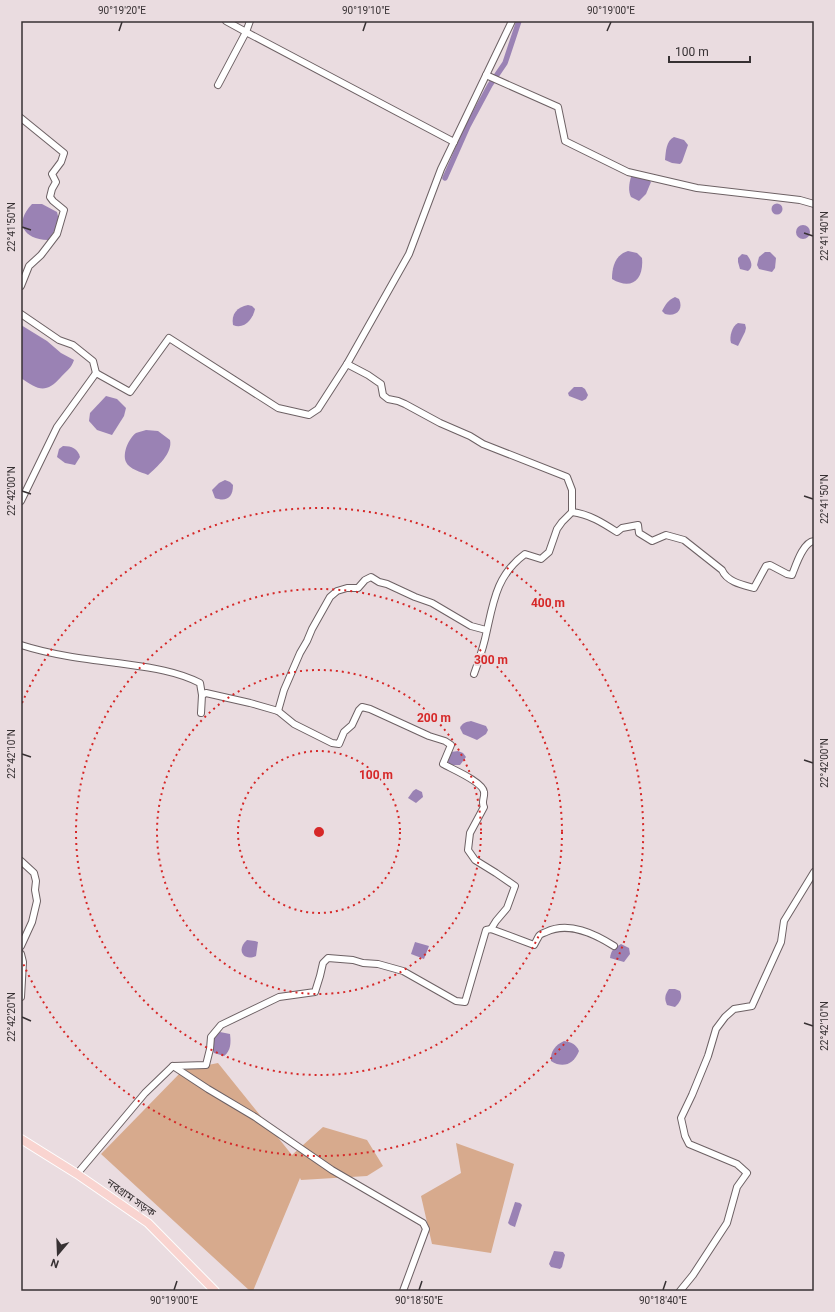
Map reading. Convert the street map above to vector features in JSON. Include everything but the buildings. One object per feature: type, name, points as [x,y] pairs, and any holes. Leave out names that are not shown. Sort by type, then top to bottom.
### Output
[{"type":"main road","name":"নবগ্রাম সড়ক","points":[[21,1139],[148,1223],[215,1291]]},
{"type":"street","points":[[226,21],[454,142]]},
{"type":"street","points":[[218,86],[246,32],[250,21]]},
{"type":"street","points":[[21,314],[59,340],[73,344],[93,361],[96,373],[130,392],[169,338],[278,408],[310,415],[318,409],[347,364],[409,254],[441,170],[488,76],[512,21]]},
{"type":"street","points":[[488,76],[558,107],[565,141],[628,172],[697,188],[800,200],[814,204]]},
{"type":"street","points":[[21,118],[64,153],[61,162],[52,174],[56,182],[50,197],[52,201],[64,210],[57,234],[41,255],[29,266],[21,286]]},
{"type":"street","points":[[347,364],[381,384],[383,395],[388,399],[405,404],[483,444],[567,476],[572,490],[572,512],[562,522],[557,530],[549,552],[541,559],[525,554],[512,566],[499,585],[494,597],[474,674]]},
{"type":"street","points":[[21,501],[57,427],[96,373]]},
{"type":"street","points":[[572,512],[594,518],[617,532],[622,528],[638,525],[639,533],[652,541],[666,535],[684,540],[722,570],[724,576],[754,588],[766,566],[770,565],[792,575],[806,545],[810,541],[814,541]]},
{"type":"street","points":[[278,711],[284,690],[300,653],[330,597],[336,591],[347,588],[358,588],[365,580],[371,578],[416,597],[432,602],[471,626],[486,630]]},
{"type":"street","points":[[21,645],[45,652],[144,667],[189,677],[200,683],[202,695],[201,713]]},
{"type":"street","points":[[76,1174],[145,1093],[173,1066],[206,1065],[211,1037],[222,1025],[279,997],[315,992],[323,963],[328,958],[378,964],[403,971],[456,1001],[465,1002],[486,930],[491,929],[507,908],[515,886],[475,860],[468,850],[470,833],[484,807],[482,802],[484,792],[481,785],[444,764],[451,745],[445,741],[429,736],[370,709],[362,707],[352,725],[344,732],[339,744],[332,743],[294,724],[278,711],[250,702],[206,693],[202,695]]},
{"type":"street","points":[[21,860],[34,874],[37,900],[32,922],[21,946]]},
{"type":"street","points":[[680,1291],[693,1275],[726,1223],[737,1186],[747,1173],[737,1164],[689,1144],[685,1136],[681,1118],[708,1056],[716,1029],[725,1017],[734,1009],[752,1006],[781,942],[784,921],[814,872]]},
{"type":"street","points":[[491,929],[534,945],[539,935],[550,930],[565,928],[577,929],[602,938],[614,946]]},
{"type":"street","points":[[21,954],[23,962],[21,997]]},
{"type":"street","points":[[173,1066],[255,1117],[332,1170],[423,1223],[426,1226],[426,1229],[403,1291]]},
{"type":"shaded area","points":[[674,137],[684,140],[688,145],[680,164],[665,160],[669,141]]},
{"type":"shaded area","points":[[634,176],[649,180],[651,182],[646,194],[639,201],[631,197],[629,192],[631,177]]},
{"type":"shaded area","points":[[32,204],[42,204],[57,212],[58,223],[48,240],[32,237],[24,229],[23,218],[26,211]]},
{"type":"shaded area","points":[[775,204],[779,204],[781,205],[781,213],[775,214],[772,211],[772,207]]},
{"type":"shaded area","points":[[803,225],[808,227],[810,232],[808,237],[803,239],[798,237],[796,232],[798,227]]},
{"type":"shaded area","points":[[628,251],[637,253],[642,258],[642,265],[639,277],[631,283],[625,284],[612,279],[612,275],[617,258]]},
{"type":"shaded area","points":[[765,252],[770,252],[776,258],[775,268],[772,272],[759,269],[757,265],[759,257]]},
{"type":"shaded area","points":[[742,254],[747,255],[751,261],[751,268],[748,271],[740,269],[738,258]]},
{"type":"shaded area","points":[[675,297],[679,299],[680,309],[678,312],[673,314],[665,314],[662,311],[663,309],[669,301]]},
{"type":"shaded area","points":[[248,305],[255,309],[250,320],[241,326],[233,325],[234,314],[241,307]]},
{"type":"shaded area","points":[[738,323],[745,324],[746,328],[738,346],[731,343],[730,338],[733,329]]},
{"type":"shaded area","points":[[21,325],[47,341],[61,353],[74,360],[69,369],[51,386],[46,388],[37,387],[21,378]]},
{"type":"shaded area","points":[[574,387],[582,387],[585,389],[588,395],[586,399],[582,401],[569,396],[568,393]]},
{"type":"shaded area","points":[[106,396],[117,399],[126,408],[124,416],[112,435],[97,430],[89,421],[90,413]]},
{"type":"shaded area","points":[[146,430],[158,431],[170,440],[167,455],[148,475],[130,467],[125,458],[127,446],[133,435]]},
{"type":"shaded area","points":[[63,446],[72,447],[78,452],[80,457],[75,465],[65,463],[57,457],[59,449]]},
{"type":"shaded area","points":[[225,480],[233,485],[232,493],[226,499],[215,498],[212,490],[219,483]]},
{"type":"shaded area","points":[[471,721],[486,726],[488,730],[486,734],[477,740],[463,734],[460,728],[464,723]]},
{"type":"shaded area","points":[[458,751],[463,753],[466,757],[460,765],[449,765],[448,762],[451,752]]},
{"type":"shaded area","points":[[416,789],[422,792],[423,797],[416,803],[408,798]]},
{"type":"shaded area","points":[[247,940],[258,942],[256,956],[248,957],[242,954],[242,947]]},
{"type":"shaded area","points":[[415,942],[429,946],[424,959],[411,954]]},
{"type":"shaded area","points":[[621,944],[629,948],[630,954],[624,962],[610,958],[613,950]]},
{"type":"shaded area","points":[[669,989],[675,989],[681,993],[680,1000],[675,1007],[667,1005],[665,1000]]},
{"type":"shaded area","points":[[220,1032],[230,1034],[229,1049],[224,1056],[214,1053],[212,1048],[215,1034]]},
{"type":"shaded area","points":[[564,1041],[573,1044],[579,1051],[571,1062],[560,1065],[551,1061],[551,1055],[556,1047]]},
{"type":"shaded area","points":[[218,1063],[292,1155],[323,1127],[367,1140],[383,1166],[367,1176],[301,1180],[300,1178],[253,1291],[250,1291],[101,1154],[183,1070]]},
{"type":"shaded area","points":[[456,1143],[514,1164],[491,1253],[432,1244],[421,1196],[461,1173]]},
{"type":"shaded area","points":[[515,1202],[522,1205],[515,1227],[508,1223]]},
{"type":"shaded area","points":[[554,1251],[563,1252],[565,1255],[562,1267],[560,1269],[551,1267],[549,1264]]},
{"type":"waterway","points":[[445,178],[468,126],[490,85],[505,63],[519,21]]}]
